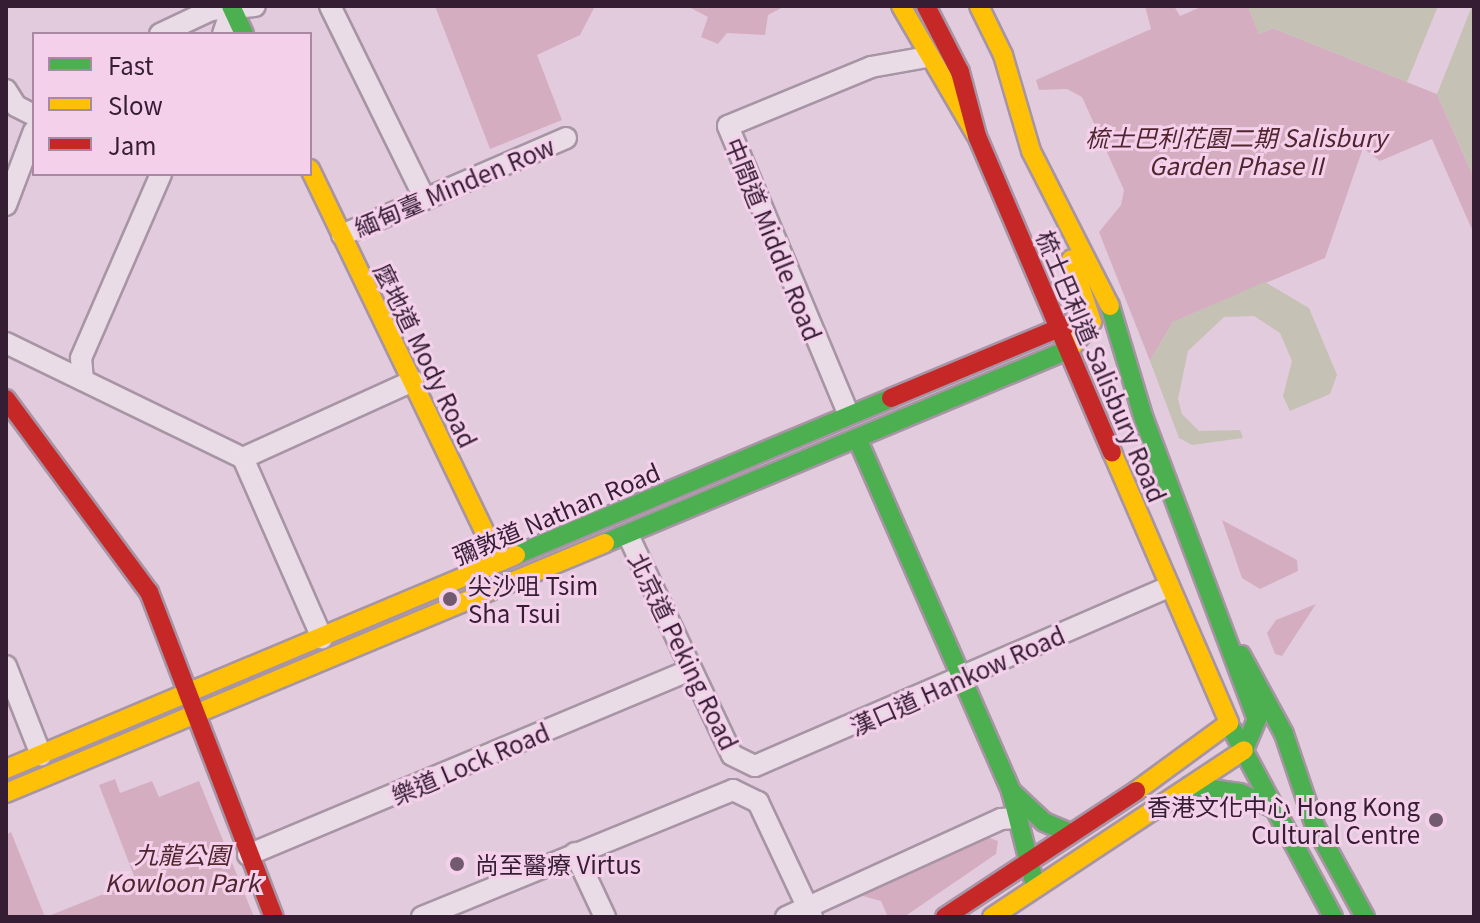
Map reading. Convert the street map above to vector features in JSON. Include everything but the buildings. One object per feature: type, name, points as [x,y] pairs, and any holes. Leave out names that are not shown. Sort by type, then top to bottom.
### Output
[{"type":"main road","name":"梳士巴利道 Salisbury Road","points":[[901,6],[927,57],[977,136],[1229,723],[1333,917]]},
{"type":"main road","points":[[926,6],[960,72],[977,136]]},
{"type":"main road","points":[[945,6],[975,65],[1014,100]]},
{"type":"main road","name":"梳士巴利道 Salisbury Road","points":[[979,6],[1059,215],[1091,258],[1219,621],[1257,719],[1243,752]]},
{"type":"main road","points":[[231,7],[243,32]]},
{"type":"main road","name":"麼地道 Mody Road","points":[[312,173],[499,562]]},
{"type":"main road","points":[[1059,215],[1092,322],[1119,343]]},
{"type":"main road","points":[[1070,349],[1092,322]]},
{"type":"main road","name":"彌敦道 Nathan Road","points":[[6,769],[322,638],[1059,323],[1092,322]]},
{"type":"main road","name":"彌敦道 Nathan Road","points":[[6,793],[1070,349]]},
{"type":"main road","points":[[6,399],[149,592],[192,693],[192,716],[274,917]]},
{"type":"main road","points":[[857,438],[1011,791],[1016,818],[1033,860],[1034,888]]},
{"type":"main road","name":"梳士巴利道 Salisbury Road","points":[[1219,621],[1265,695],[1315,826],[1365,917]]},
{"type":"main road","points":[[945,917],[1033,860],[1068,832],[1191,755],[1229,723]]},
{"type":"main road","points":[[992,917],[1243,752]]},
{"type":"main road","points":[[1190,786],[1240,793],[1272,807]]},
{"type":"main road","points":[[1011,791],[1044,822],[1068,832]]},
{"type":"street","points":[[164,32],[211,10],[255,6]]},
{"type":"street","points":[[330,6],[424,197]]},
{"type":"street","points":[[224,32],[231,7]]},
{"type":"street","name":"中間道 Middle Road","points":[[848,413],[728,126],[871,67],[927,57]]},
{"type":"street","points":[[6,90],[16,106],[32,114]]},
{"type":"street","points":[[6,205],[32,136]]},
{"type":"street","name":"緬甸臺 Minden Row","points":[[342,235],[552,139]]},
{"type":"street","points":[[83,380],[81,358],[160,176]]},
{"type":"street","points":[[6,343],[243,458],[322,638]]},
{"type":"street","points":[[243,458],[413,381]]},
{"type":"street","name":"北京道 Peking Road","points":[[628,535],[732,755],[745,764]]},
{"type":"street","name":"漢口道 Hankow Road","points":[[745,764],[768,765],[1169,587]]},
{"type":"street","points":[[6,666],[41,755]]},
{"type":"street","name":"樂道 Lock Road","points":[[248,855],[691,670]]},
{"type":"street","points":[[422,917],[575,853],[739,790],[758,802],[809,912]]},
{"type":"street","points":[[786,917],[809,912],[1001,819],[1016,818]]},
{"type":"street","points":[[575,853],[605,917]]},
{"type":"green space","points":[[435,6],[595,6],[580,35],[537,55],[562,120],[490,149]]},
{"type":"green space","points":[[687,6],[785,6],[768,15],[765,35],[727,33],[718,44],[701,37],[708,17]]},
{"type":"green space","name":"梳士巴利花園二期 Salisbury Garden Phase II","points":[[1145,6],[1174,6],[1180,16],[1203,6],[1248,6],[1259,34],[1273,28],[1437,94],[1474,178],[1474,234],[1432,139],[1380,161],[1363,148],[1325,258],[1173,322],[1150,361],[1099,232],[1121,205],[1124,190],[1082,97],[1067,89],[1039,90],[1036,80],[1151,29]]},
{"type":"green space","points":[[1222,520],[1297,560],[1298,571],[1260,589],[1242,578]]},
{"type":"green space","points":[[1316,604],[1282,656],[1275,654],[1267,633],[1276,620]]},
{"type":"green space","name":"九龍公園 Kowloon Park","points":[[115,779],[120,793],[152,781],[159,797],[199,781],[254,917],[46,917],[136,881],[99,785]]},
{"type":"green space","name":"九龍公園 Kowloon Park","points":[[11,832],[45,917],[6,917],[6,835]]},
{"type":"green space","points":[[987,837],[998,841],[996,854],[904,917],[888,917],[881,901],[859,895]]},
{"type":"shaded area","points":[[1248,6],[1474,6],[1474,178],[1437,94],[1273,28],[1259,34]]},
{"type":"shaded area","points":[[1265,282],[1309,308],[1337,375],[1330,394],[1290,411],[1283,396],[1292,361],[1280,333],[1254,316],[1224,317],[1188,351],[1178,399],[1182,414],[1199,431],[1240,430],[1243,438],[1192,445],[1179,438],[1150,361],[1173,322]]},
{"type":"pier","points":[[1438,6],[1472,6],[1437,94],[1407,82]]},
{"type":"traffic: fast","points":[[231,6],[243,32]]},
{"type":"traffic: fast","points":[[1110,306],[1144,419],[1257,719],[1244,750]]},
{"type":"traffic: fast","points":[[605,543],[1070,349]]},
{"type":"traffic: fast","points":[[516,555],[891,398]]},
{"type":"traffic: fast","points":[[857,438],[1011,791],[1034,881]]},
{"type":"traffic: fast","points":[[1241,655],[1284,734],[1315,826],[1365,917]]},
{"type":"traffic: fast","points":[[1233,731],[1333,917]]},
{"type":"traffic: fast","points":[[1190,786],[1240,793],[1272,807]]},
{"type":"traffic: fast","points":[[1011,791],[1044,822],[1068,832]]},
{"type":"traffic: slow","points":[[901,6],[976,135]]},
{"type":"traffic: slow","points":[[979,6],[1003,55],[1031,151],[1110,306]]},
{"type":"traffic: slow","points":[[312,173],[499,562]]},
{"type":"traffic: slow","points":[[1070,349],[1092,322],[1071,259]]},
{"type":"traffic: slow","points":[[1112,452],[1229,723],[1136,791]]},
{"type":"traffic: slow","points":[[6,793],[605,543]]},
{"type":"traffic: slow","points":[[6,769],[516,555]]},
{"type":"traffic: slow","points":[[992,917],[1244,750]]},
{"type":"traffic: jam","points":[[926,6],[960,72],[977,136],[1112,452]]},
{"type":"traffic: jam","points":[[891,398],[1078,320]]},
{"type":"traffic: jam","points":[[6,399],[149,592],[274,917]]},
{"type":"traffic: jam","points":[[945,917],[1136,791]]},
{"type":"place","name":"尖沙咀 Tsim Sha Tsui","points":[[450,599]]},
{"type":"place","name":"香港文化中心 Hong Kong Cultural Centre","points":[[1436,820]]},
{"type":"place","name":"尚至醫療 Virtus","points":[[457,864]]}]
